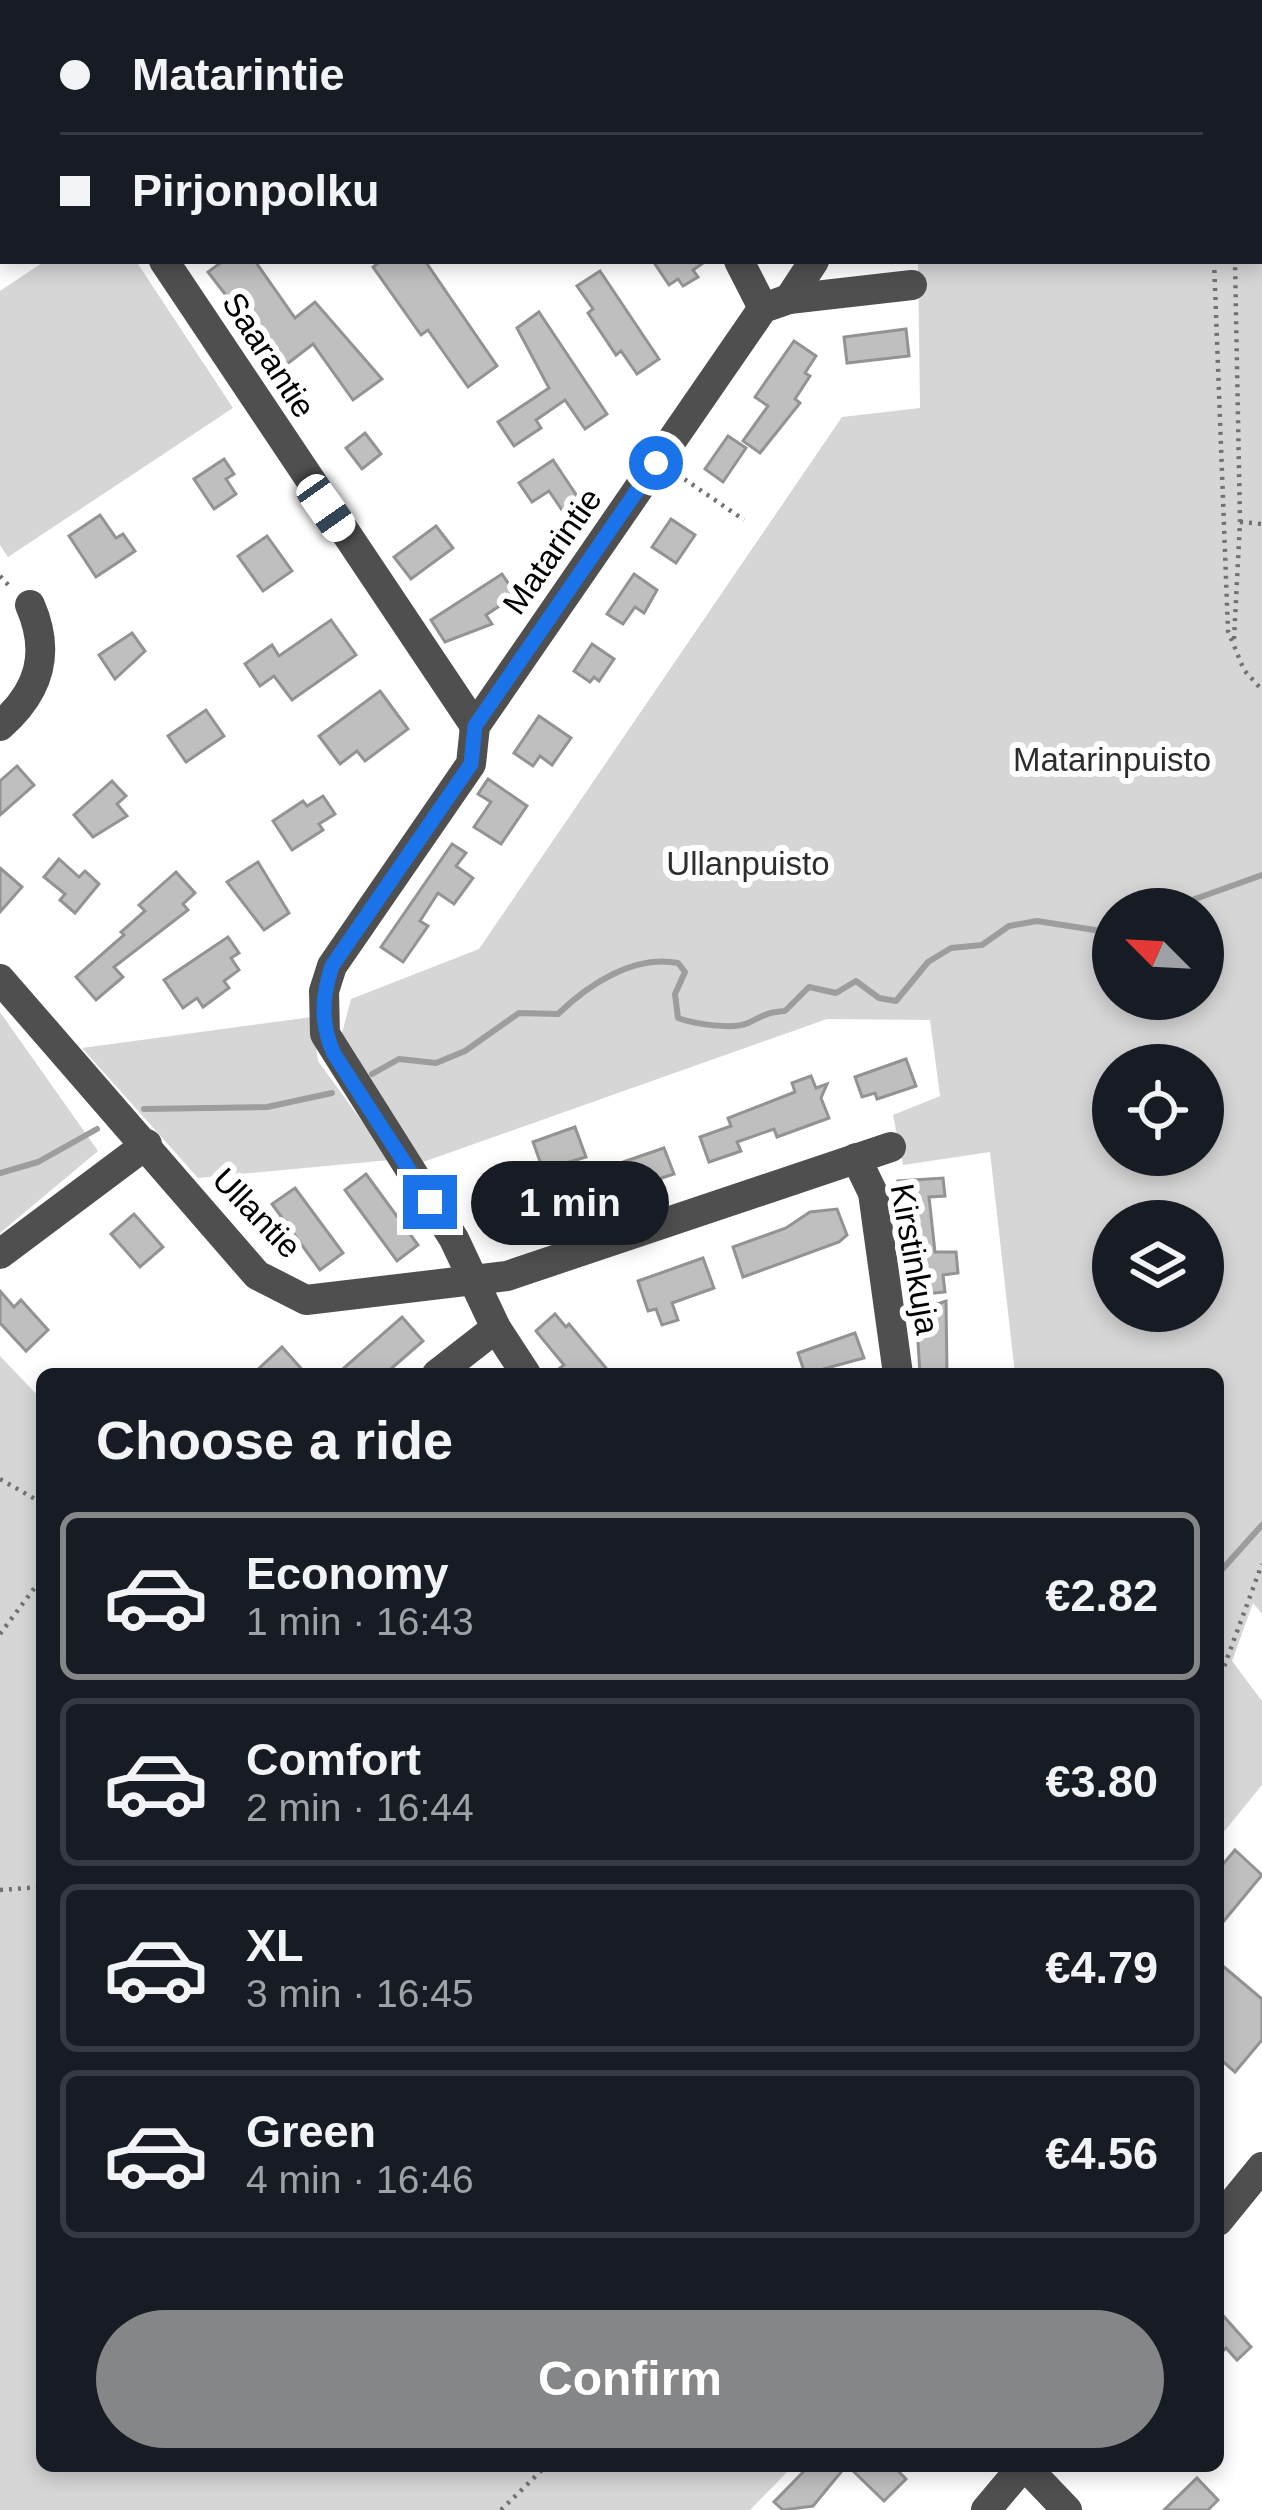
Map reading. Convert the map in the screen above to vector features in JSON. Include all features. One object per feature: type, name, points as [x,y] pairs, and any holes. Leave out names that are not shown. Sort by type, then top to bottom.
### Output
[{"type":"street","name":"Saarantie","points":[[166,264],[475,726]]},
{"type":"street","points":[[742,264],[776,303],[912,285]]},
{"type":"street","name":"Matarintie","points":[[474,1282],[454,1239],[334,1054],[323,1011],[332,966],[471,764],[475,726],[658,460],[776,303],[811,264]]},
{"type":"street","points":[[0,726],[33,689],[43,659],[42,632],[30,604]]},
{"type":"street","name":"Ullantie","points":[[0,979],[236,1252],[275,1287],[306,1300],[474,1282],[891,1147]]},
{"type":"street","points":[[0,1254],[147,1144]]},
{"type":"street","name":"Kirstinkuja","points":[[856,1158],[872,1193],[897,1368]]},
{"type":"street","points":[[474,1282],[522,1368]]},
{"type":"street","points":[[444,1368],[496,1328]]},
{"type":"street","points":[[1224,2215],[1258,2182]]},
{"type":"street","points":[[986,2510],[1019,2472]]},
{"type":"street","points":[[1030,2472],[1067,2510]]},
{"type":"path","points":[[1214,264],[1226,608],[1244,670],[1262,690]]},
{"type":"path","points":[[1234,645],[1240,522],[1235,264]]},
{"type":"path","points":[[658,460],[744,520]]},
{"type":"path","points":[[1240,522],[1262,524]]},
{"type":"path","points":[[0,1479],[36,1500]]},
{"type":"path","points":[[1224,1667],[1262,1564]]},
{"type":"path","points":[[0,1634],[36,1586]]},
{"type":"path","points":[[0,1890],[36,1887]]},
{"type":"path","points":[[501,2510],[540,2472]]},
{"type":"green space","points":[[40,264],[138,264],[233,408],[8,557],[0,545],[0,291]]},
{"type":"green space","points":[[918,264],[1262,264],[1262,1614],[1253,1603],[1232,1661],[1262,1701],[1262,1785],[1224,1832],[1224,1368],[1014,1368],[990,1152],[903,1165],[893,1115],[940,1096],[930,1020],[827,1019],[423,1162],[340,1041],[351,999],[479,949],[842,417],[920,408]]},
{"type":"green space","points":[[0,1012],[98,1151],[0,1233]]},
{"type":"green space","points":[[312,1017],[318,1061],[390,1160],[198,1178],[82,1048]]},
{"type":"green space","points":[[0,1356],[36,1394],[36,2472],[787,2472],[750,2510],[0,2510]]},
{"type":"building","points":[[219,264],[257,264],[295,318],[315,302],[382,379],[353,400],[313,344],[282,368],[208,272]]},
{"type":"building","points":[[427,264],[497,366],[468,387],[428,330],[421,335],[373,267]]},
{"type":"building","points":[[655,264],[702,264],[693,270],[698,277],[683,286],[678,279],[669,285]]},
{"type":"building","points":[[600,271],[659,359],[637,374],[621,351],[616,355],[588,313],[593,309],[577,286]]},
{"type":"building","points":[[539,312],[607,414],[585,429],[565,400],[536,420],[541,428],[514,446],[498,422],[549,388],[517,328]]},
{"type":"building","points":[[906,329],[909,356],[847,363],[844,337]]},
{"type":"building","points":[[794,341],[816,356],[805,373],[810,376],[795,399],[800,403],[760,453],[743,441],[768,406],[755,397]]},
{"type":"building","points":[[365,433],[381,454],[362,469],[346,448]]},
{"type":"building","points":[[728,436],[746,448],[723,482],[705,469]]},
{"type":"building","points":[[224,459],[234,474],[226,479],[236,494],[214,509],[194,479]]},
{"type":"building","points":[[553,460],[579,499],[562,510],[549,491],[532,502],[519,483]]},
{"type":"building","points":[[100,515],[116,538],[123,534],[135,551],[96,577],[69,536]]},
{"type":"building","points":[[671,519],[695,535],[676,563],[652,547]]},
{"type":"building","points":[[436,526],[453,548],[411,579],[394,557]]},
{"type":"building","points":[[267,536],[292,571],[263,591],[238,556]]},
{"type":"building","points":[[502,574],[516,595],[486,615],[492,624],[445,642],[431,620]]},
{"type":"building","points":[[634,574],[657,590],[644,613],[635,607],[623,624],[607,614]]},
{"type":"building","points":[[331,620],[356,655],[292,700],[274,676],[260,686],[245,664],[272,645],[279,656]]},
{"type":"building","points":[[132,633],[145,651],[115,679],[99,655]]},
{"type":"building","points":[[592,644],[614,659],[599,681],[594,677],[590,682],[574,671]]},
{"type":"building","points":[[380,691],[408,729],[365,761],[357,751],[340,764],[319,736]]},
{"type":"building","points":[[206,710],[224,736],[186,762],[168,736]]},
{"type":"building","points":[[539,716],[571,738],[552,765],[540,756],[533,766],[514,753]]},
{"type":"building","points":[[17,766],[34,785],[0,815],[0,781]]},
{"type":"building","points":[[488,779],[527,806],[501,844],[474,827],[491,802],[478,794]]},
{"type":"building","points":[[112,781],[126,796],[117,804],[127,816],[93,837],[74,815]]},
{"type":"building","points":[[323,796],[335,814],[319,824],[323,830],[292,850],[273,821],[303,801],[307,806]]},
{"type":"building","points":[[452,844],[466,853],[456,866],[473,878],[454,904],[438,893],[420,921],[428,926],[403,962],[381,947]]},
{"type":"building","points":[[59,859],[79,877],[85,871],[99,884],[75,913],[60,900],[65,894],[44,877]]},
{"type":"building","points":[[258,862],[289,913],[264,930],[227,882]]},
{"type":"building","points":[[0,868],[22,887],[0,912]]},
{"type":"building","points":[[176,872],[195,893],[183,904],[188,910],[114,967],[123,977],[96,1000],[76,977],[124,935],[121,932],[145,911],[139,905]]},
{"type":"building","points":[[228,937],[239,953],[231,958],[239,970],[224,981],[229,988],[203,1007],[197,998],[183,1008],[164,980]]},
{"type":"building","points":[[906,1059],[916,1086],[877,1099],[875,1093],[862,1097],[855,1077]]},
{"type":"building","points":[[811,1076],[816,1088],[827,1084],[821,1098],[829,1118],[777,1137],[774,1129],[737,1142],[741,1151],[709,1162],[700,1137],[731,1126],[728,1118],[795,1092],[792,1083]]},
{"type":"building","points":[[575,1127],[586,1157],[543,1170],[533,1142]]},
{"type":"building","points":[[664,1148],[674,1174],[599,1198],[591,1173]]},
{"type":"building","points":[[366,1174],[418,1245],[397,1261],[345,1190]]},
{"type":"building","points":[[943,1178],[945,1196],[929,1197],[935,1252],[956,1252],[958,1273],[943,1275],[945,1292],[914,1295],[898,1181]]},
{"type":"building","points":[[295,1188],[343,1253],[320,1270],[272,1204]]},
{"type":"building","points":[[518,1191],[527,1218],[495,1229],[491,1218],[479,1223],[473,1207]]},
{"type":"building","points":[[837,1209],[847,1235],[839,1242],[743,1277],[733,1247],[786,1228],[810,1212]]},
{"type":"building","points":[[134,1214],[163,1247],[140,1267],[111,1234]]},
{"type":"building","points":[[703,1258],[714,1288],[672,1303],[678,1320],[662,1325],[656,1309],[648,1311],[638,1281]]},
{"type":"building","points":[[0,1291],[14,1307],[21,1300],[48,1330],[26,1351],[0,1323]]},
{"type":"building","points":[[946,1301],[947,1368],[920,1368],[916,1311]]},
{"type":"building","points":[[555,1314],[606,1368],[560,1368],[564,1365],[536,1331]]},
{"type":"building","points":[[402,1317],[423,1341],[392,1368],[344,1368]]},
{"type":"building","points":[[855,1333],[864,1358],[827,1368],[803,1368],[798,1353]]},
{"type":"building","points":[[282,1347],[301,1368],[259,1368]]},
{"type":"building","points":[[1235,1850],[1262,1875],[1224,1921],[1224,1863]]},
{"type":"building","points":[[1224,1967],[1262,1999],[1262,2040],[1235,2072],[1224,2062]]},
{"type":"building","points":[[1224,2317],[1251,2347],[1237,2360],[1226,2348]]},
{"type":"building","points":[[803,2472],[841,2472],[813,2506],[783,2510],[774,2502]]},
{"type":"building","points":[[854,2472],[899,2472],[906,2479],[884,2501]]},
{"type":"building","points":[[1197,2478],[1218,2500],[1208,2510],[1164,2510]]},
{"type":"waterway","points":[[1224,889],[1262,875]]},
{"type":"waterway","points":[[372,1074],[399,1059],[436,1063],[465,1051],[519,1013],[558,1014],[613,974],[645,963],[678,963],[685,972],[675,994],[678,1018],[733,1026],[785,1011],[809,987],[836,993],[856,981],[879,998],[896,1001],[928,962],[951,948],[982,945],[1009,926],[1037,921],[1092,930]]},
{"type":"waterway","points":[[144,1109],[267,1107],[332,1093]]},
{"type":"waterway","points":[[0,1173],[38,1162],[97,1129]]},
{"type":"waterway","points":[[1224,1567],[1262,1525]]},
{"type":"route","points":[[430,1202],[334,1054],[325,1034],[324,991],[332,966],[471,764],[475,726],[656,463]]},
{"type":"park label","name":"Matarinpuisto","points":[[1112,759]]},
{"type":"park label","name":"Ullanpuisto","points":[[748,863]]}]
